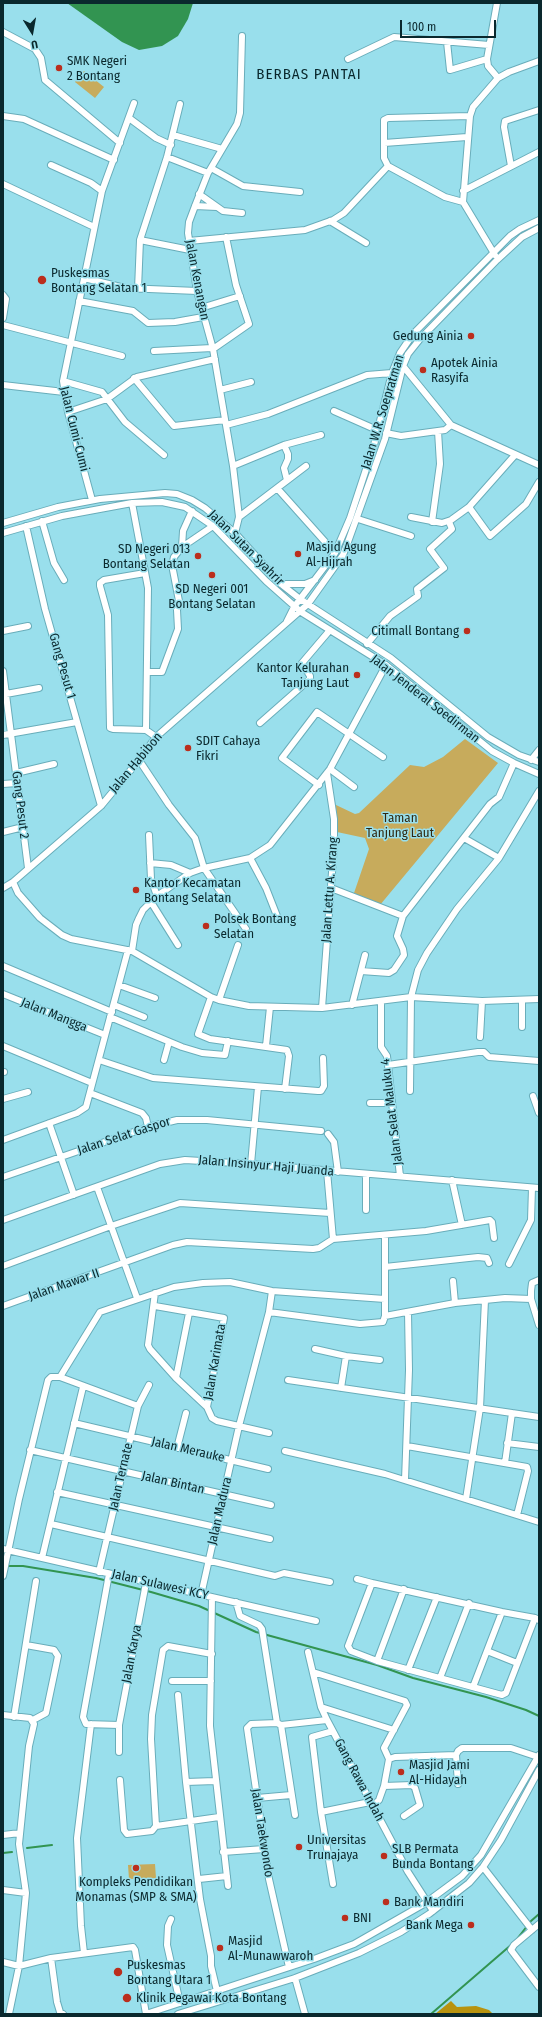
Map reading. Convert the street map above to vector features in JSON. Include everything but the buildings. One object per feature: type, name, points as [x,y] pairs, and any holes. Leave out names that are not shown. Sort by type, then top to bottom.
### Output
[{"type":"street","points":[[497,3],[487,59],[488,66],[498,78]]},
{"type":"street","points":[[3,32],[35,49],[41,58],[45,80],[120,143]]},
{"type":"street","name":"Jalan Kenangan","points":[[235,534],[239,518],[233,466],[215,359],[197,291],[189,242],[189,222],[199,194],[210,171],[237,124],[240,113],[242,36]]},
{"type":"street","points":[[348,59],[394,38],[489,45]]},
{"type":"street","points":[[447,42],[450,70],[487,59]]},
{"type":"street","points":[[497,260],[463,202],[467,137],[470,116],[474,107],[498,78],[509,72],[539,61]]},
{"type":"street","name":"Jalan Cumi-Cumi","points":[[92,500],[68,412],[63,381],[102,191],[134,103]]},
{"type":"street","points":[[138,289],[140,240],[171,145],[180,104]]},
{"type":"street","points":[[511,166],[504,127],[505,121],[539,110]]},
{"type":"street","points":[[3,116],[18,117],[114,160]]},
{"type":"street","points":[[463,202],[445,196],[388,166],[384,158],[384,122],[386,119],[470,116]]},
{"type":"street","points":[[129,118],[156,138],[171,145]]},
{"type":"street","points":[[173,135],[222,150]]},
{"type":"street","points":[[384,143],[467,137]]},
{"type":"street","points":[[463,191],[539,152]]},
{"type":"street","points":[[167,157],[210,171],[243,186],[300,192]]},
{"type":"street","points":[[51,165],[91,183],[102,191]]},
{"type":"street","points":[[189,242],[226,236],[305,230],[332,221],[344,213],[388,166]]},
{"type":"street","points":[[3,184],[94,227]]},
{"type":"street","points":[[199,194],[223,211],[242,213]]},
{"type":"street","points":[[195,206],[217,207]]},
{"type":"street","name":"Jalan W.R. Soepratman","points":[[294,607],[335,553],[350,518],[368,462],[392,373],[400,353],[413,334],[493,252],[520,229],[539,220]]},
{"type":"street","points":[[332,221],[366,243]]},
{"type":"street","name":"Jalan W.R. Soepratman","points":[[301,612],[342,555],[358,519],[386,433],[403,366],[407,356],[420,339],[497,260],[522,236],[539,228]]},
{"type":"street","points":[[154,351],[212,348],[249,324],[240,296],[226,236]]},
{"type":"street","points":[[140,240],[190,250]]},
{"type":"street","points":[[84,278],[126,288],[197,291]]},
{"type":"street","points":[[455,291],[461,297]]},
{"type":"street","points":[[3,296],[6,298],[3,318]]},
{"type":"street","points":[[201,308],[240,296]]},
{"type":"street","points":[[79,301],[133,311],[148,323],[175,322],[203,316]]},
{"type":"street","points":[[3,325],[70,344],[122,356]]},
{"type":"street","points":[[400,353],[407,356]]},
{"type":"street","points":[[68,412],[107,399],[134,378],[215,359]]},
{"type":"street","points":[[403,366],[451,425],[539,465]]},
{"type":"street","points":[[134,378],[174,426],[225,422],[268,414],[367,375],[392,373]]},
{"type":"street","points":[[63,381],[100,391],[130,427],[164,455]]},
{"type":"street","points":[[220,390],[251,382]]},
{"type":"street","points":[[3,385],[64,392]]},
{"type":"street","points":[[334,411],[377,430]]},
{"type":"street","points":[[386,433],[401,436],[447,430],[451,425]]},
{"type":"street","points":[[432,522],[440,464],[438,431]]},
{"type":"street","points":[[233,466],[284,444],[321,435]]},
{"type":"street","points":[[284,444],[288,454],[288,459],[284,468],[287,480]]},
{"type":"street","points":[[410,517],[432,522],[449,522],[469,507],[515,455]]},
{"type":"street","points":[[368,462],[376,464]]},
{"type":"street","points":[[239,518],[306,466]]},
{"type":"street","points":[[469,507],[490,536],[526,504],[539,482]]},
{"type":"street","points":[[277,488],[335,553]]},
{"type":"street","name":"Jalan Sutan Syahrir","points":[[3,523],[58,507],[92,500],[165,493],[177,494],[205,508],[235,534],[282,584],[300,599]]},
{"type":"street","points":[[100,499],[102,508]]},
{"type":"street","points":[[86,502],[87,511]]},
{"type":"street","name":"Jalan Sutan Syahrir","points":[[3,533],[42,521],[132,503],[162,502],[185,507],[213,526],[266,581],[294,607]]},
{"type":"street","points":[[132,503],[148,588],[146,606],[148,635],[146,730]]},
{"type":"street","points":[[182,547],[184,531],[192,511]]},
{"type":"street","points":[[358,519],[411,536]]},
{"type":"street","points":[[42,521],[54,563],[64,580]]},
{"type":"street","points":[[367,644],[390,616],[418,596],[417,589],[444,568],[430,549],[452,528],[449,522]]},
{"type":"street","name":"Gang Pesut 1","points":[[26,526],[45,609],[101,806]]},
{"type":"street","points":[[148,672],[162,672],[178,629],[177,610],[179,601],[172,565],[174,557],[182,547],[213,526]]},
{"type":"street","points":[[145,573],[104,580],[100,583],[100,586],[108,615],[110,728],[146,730],[156,737]]},
{"type":"street","points":[[282,584],[305,584],[316,579]]},
{"type":"street","name":"Jalan Jenderal Soedirman","points":[[300,599],[390,658],[488,738],[519,755],[539,762]]},
{"type":"street","name":"Jalan Jenderal Soedirman","points":[[294,607],[386,665],[482,744],[514,763],[539,774]]},
{"type":"street","name":"Jalan Habibon","points":[[287,621],[294,607]]},
{"type":"street","name":"Jalan Habibon","points":[[3,888],[13,882],[101,806],[156,737],[244,662],[287,621],[301,612]]},
{"type":"street","points":[[3,631],[28,626]]},
{"type":"street","points":[[260,723],[310,678],[302,663],[330,630]]},
{"type":"street","points":[[3,1140],[83,1110],[88,1103],[92,1083],[136,925],[143,910],[157,896],[190,873],[204,868],[250,858],[270,845],[329,771],[348,733],[386,665]]},
{"type":"street","name":"Gang Pesut 2","points":[[3,671],[28,868]]},
{"type":"street","points":[[6,694],[39,688]]},
{"type":"street","points":[[318,785],[282,758],[317,712],[383,757]]},
{"type":"street","points":[[3,735],[77,722]]},
{"type":"street","points":[[531,760],[539,750]]},
{"type":"street","points":[[139,760],[169,804],[195,838],[204,868],[246,929]]},
{"type":"street","points":[[361,971],[389,972],[394,970],[404,955],[397,936],[403,916],[490,804],[499,797],[514,763]]},
{"type":"street","points":[[16,773],[54,764]]},
{"type":"street","points":[[329,771],[354,787]]},
{"type":"street","name":"Jalan Lettu A. Kirang","points":[[322,1008],[331,888],[334,819],[329,771]]},
{"type":"street","points":[[3,784],[17,783]]},
{"type":"street","points":[[410,1091],[411,997],[418,970],[457,909],[499,858],[539,791]]},
{"type":"street","points":[[3,832],[23,827]]},
{"type":"street","points":[[149,835],[151,879],[157,896]]},
{"type":"street","points":[[464,838],[499,858]]},
{"type":"street","points":[[250,858],[266,888],[277,916]]},
{"type":"street","points":[[150,863],[171,865],[190,873]]},
{"type":"street","points":[[13,882],[18,893],[40,918],[62,935],[71,939],[130,950],[211,997],[219,1000],[249,1006],[322,1008],[381,1002],[411,997],[482,1002],[539,999]]},
{"type":"street","points":[[331,888],[403,916]]},
{"type":"street","points":[[151,902],[178,945]]},
{"type":"street","points":[[219,1000],[238,945]]},
{"type":"street","points":[[352,1005],[365,955]]},
{"type":"street","points":[[3,966],[170,1042],[194,1051],[224,1056],[227,1053],[228,1041]]},
{"type":"street","points":[[119,985],[155,998]]},
{"type":"street","name":"Jalan Mangga","points":[[3,994],[105,1036]]},
{"type":"street","points":[[211,997],[198,1034],[210,1038],[289,1051],[286,1089]]},
{"type":"street","points":[[522,1000],[522,1027]]},
{"type":"street","name":"Jalan Selat Maluku 4","points":[[381,1002],[381,1047],[386,1053],[388,1065],[400,1176]]},
{"type":"street","points":[[480,1037],[482,1002]]},
{"type":"street","points":[[114,1005],[144,1017]]},
{"type":"street","points":[[266,1046],[270,1007]]},
{"type":"street","points":[[164,1060],[170,1042]]},
{"type":"street","points":[[3,1046],[92,1083]]},
{"type":"street","points":[[388,1065],[478,1052],[484,1052],[489,1057],[539,1061]]},
{"type":"street","points":[[99,1060],[153,1078],[321,1091],[324,1086],[323,1058]]},
{"type":"street","points":[[251,1164],[258,1087]]},
{"type":"street","points":[[3,1099],[28,1092]]},
{"type":"street","points":[[90,1093],[142,1113],[146,1118],[148,1128]]},
{"type":"street","points":[[533,1096],[539,1113]]},
{"type":"street","points":[[370,1103],[392,1103]]},
{"type":"street","name":"Jalan Selat Gaspor","points":[[3,1177],[61,1156],[148,1128],[186,1119],[255,1124],[321,1132]]},
{"type":"street","points":[[49,1123],[74,1195]]},
{"type":"street","points":[[328,1134],[334,1142],[338,1172]]},
{"type":"street","name":"Jalan Insinyur Haji Juanda","points":[[3,1220],[173,1161],[199,1160],[539,1188]]},
{"type":"street","points":[[327,1171],[333,1239],[385,1236],[491,1220],[494,1238]]},
{"type":"street","points":[[366,1174],[366,1210]]},
{"type":"street","points":[[452,1180],[462,1225]]},
{"type":"street","points":[[98,1187],[137,1298]]},
{"type":"street","points":[[509,1264],[531,1220],[532,1188]]},
{"type":"street","points":[[3,1266],[111,1226],[180,1203],[330,1212]]},
{"type":"street","points":[[269,1312],[360,1324],[381,1324],[385,1316],[385,1236]]},
{"type":"street","name":"Jalan Mawar II","points":[[3,1306],[173,1245],[187,1242],[313,1249],[319,1248],[333,1239]]},
{"type":"street","points":[[386,1268],[478,1257],[488,1258],[489,1264]]},
{"type":"street","points":[[539,1280],[532,1283],[531,1299],[539,1325]]},
{"type":"street","points":[[60,1377],[100,1312],[137,1298],[188,1284],[230,1282],[272,1291],[385,1299]]},
{"type":"street","points":[[453,1282],[455,1303]]},
{"type":"street","name":"Jalan Madura","points":[[201,1595],[239,1426],[269,1312],[272,1291]]},
{"type":"street","points":[[155,1293],[155,1306],[148,1345],[176,1378],[207,1407],[212,1418],[270,1433]]},
{"type":"street","points":[[385,1316],[455,1303],[505,1298],[531,1299]]},
{"type":"street","points":[[466,1499],[480,1408],[485,1300]]},
{"type":"street","points":[[155,1306],[189,1313],[176,1378]]},
{"type":"street","points":[[405,1480],[408,1399],[408,1312]]},
{"type":"street","name":"Jalan Karimata","points":[[189,1313],[224,1318],[207,1407]]},
{"type":"street","points":[[315,1349],[346,1356],[380,1360]]},
{"type":"street","points":[[341,1388],[346,1356]]},
{"type":"street","points":[[4,1574],[5,1550],[48,1380],[52,1377],[60,1377],[83,1387],[138,1406]]},
{"type":"street","points":[[288,1380],[408,1399],[539,1417]]},
{"type":"street","name":"Jalan Ternate","points":[[99,1572],[138,1406],[149,1384]]},
{"type":"street","points":[[42,1558],[83,1387]]},
{"type":"street","points":[[177,1448],[186,1413]]},
{"type":"street","points":[[505,1463],[512,1413]]},
{"type":"street","name":"Jalan Merauke","points":[[74,1423],[130,1438],[268,1469]]},
{"type":"street","points":[[507,1443],[539,1447]]},
{"type":"street","points":[[407,1446],[526,1466],[529,1470],[517,1515]]},
{"type":"street","name":"Jalan Bintan","points":[[30,1450],[271,1505]]},
{"type":"street","points":[[285,1451],[357,1466],[539,1522]]},
{"type":"street","points":[[57,1492],[270,1539]]},
{"type":"street","points":[[51,1524],[208,1562],[275,1576],[284,1573],[330,1582]]},
{"type":"street","name":"Jalan Sulawesi KCY","points":[[5,1550],[99,1572],[108,1579],[145,1588],[212,1597],[316,1621]]},
{"type":"street","points":[[108,1579],[83,1717],[84,1722],[91,1724],[119,1725]]},
{"type":"street","points":[[357,1579],[469,1603],[537,1621],[517,1663],[505,1694],[499,1695],[408,1670],[377,1661],[351,1651],[348,1646],[372,1583]]},
{"type":"street","points":[[14,1717],[36,1582]]},
{"type":"street","name":"Jalan Karya","points":[[118,1752],[119,1725],[145,1588]]},
{"type":"street","points":[[377,1661],[404,1589]]},
{"type":"street","points":[[212,1597],[210,1726],[228,1886]]},
{"type":"street","points":[[408,1670],[436,1597]]},
{"type":"street","points":[[236,1602],[240,1616],[259,1625],[263,1633],[295,1815]]},
{"type":"street","points":[[440,1678],[469,1603]]},
{"type":"street","points":[[473,1687],[502,1612]]},
{"type":"street","points":[[26,1645],[54,1650],[58,1656],[46,1713],[33,1720]]},
{"type":"street","points":[[156,1826],[151,1739],[152,1715],[162,1650],[168,1646],[212,1654]]},
{"type":"street","points":[[487,1651],[517,1663]]},
{"type":"street","name":"Gang Rawa Indah","points":[[308,1652],[321,1707],[327,1720],[408,1872],[433,1911]]},
{"type":"street","points":[[313,1672],[405,1700],[407,1705],[384,1748],[384,1752],[389,1759],[384,1786],[379,1800],[372,1804],[321,1812]]},
{"type":"street","points":[[172,1681],[211,1681]]},
{"type":"street","points":[[178,1695],[190,1822],[199,1879],[200,1899],[212,1959],[211,1966],[218,1991]]},
{"type":"street","points":[[321,1707],[394,1730]]},
{"type":"street","points":[[3,1715],[30,1718],[33,1720]]},
{"type":"street","points":[[9,2014],[19,1966],[26,1893],[19,1844],[29,1746],[34,1724],[33,1720]]},
{"type":"street","points":[[279,1724],[327,1720]]},
{"type":"street","points":[[84,1953],[81,1926],[77,1838],[91,1724]]},
{"type":"street","name":"Jalan Taekwondo","points":[[279,1724],[251,1724],[248,1726],[264,1849],[289,1967]]},
{"type":"street","points":[[333,1731],[312,1737],[321,1812],[333,1884]]},
{"type":"street","points":[[3,1962],[19,1966],[51,1958],[131,1946],[134,1948],[146,2014],[154,2013],[354,1944],[427,1902],[462,1876],[481,1854],[539,1756],[512,1748],[467,1746],[458,1751],[456,1755],[458,1784]]},
{"type":"street","points":[[389,1759],[395,1757],[456,1755]]},
{"type":"street","points":[[182,2013],[295,1978],[359,1953],[401,1932],[433,1911],[469,1883],[483,1867],[501,1840],[539,1771]]},
{"type":"street","points":[[120,1780],[124,1833],[128,1835],[147,1832],[154,1829],[156,1826],[190,1822],[219,1816]]},
{"type":"street","points":[[186,1782],[216,1781]]},
{"type":"street","points":[[384,1786],[412,1785],[415,1788],[420,1805],[404,1816]]},
{"type":"street","points":[[257,1798],[291,1795]]},
{"type":"street","points":[[3,1835],[20,1833]]},
{"type":"street","points":[[223,1852],[264,1849]]},
{"type":"street","points":[[483,1867],[530,1928]]},
{"type":"street","points":[[199,1879],[227,1876]]},
{"type":"street","points":[[3,1890],[26,1893]]},
{"type":"street","points":[[414,1910],[421,1919]]},
{"type":"street","points":[[171,1919],[168,1926],[167,1945],[180,2003]]},
{"type":"street","points":[[539,1924],[530,1928],[511,1950],[539,1987]]},
{"type":"street","points":[[51,1958],[57,2002],[60,2012],[63,2014]]},
{"type":"street","points":[[295,1978],[305,2014]]},
{"type":"green space","points":[[84,71],[104,87],[95,98],[75,82]]},
{"type":"green space","name":"Taman Tanjung Laut","points":[[465,739],[498,763],[380,905],[354,893],[369,849],[365,838],[337,832],[336,805],[355,814],[359,813],[410,765],[424,767],[443,757]]},
{"type":"green space","points":[[155,1864],[156,1878],[129,1879],[128,1865]]},
{"type":"shaded area","points":[[67,3],[193,3],[188,19],[178,36],[162,46],[139,50],[122,42]]},
{"type":"shaded area","points":[[451,2001],[457,2007],[476,2006],[489,2010],[493,2014],[435,2014]]},
{"type":"waterway","points":[[8,1566],[23,1566],[96,1578],[151,1592],[199,1606],[256,1632],[377,1665],[413,1678],[486,1697],[526,1710],[539,1716]]},
{"type":"waterway","points":[[27,1848],[52,1845]]},
{"type":"waterway","points":[[3,1853],[12,1852]]},
{"type":"waterway","points":[[517,1939],[531,1921],[539,1914]]},
{"type":"waterway","points":[[431,2014],[511,1945]]},
{"type":"place","name":"SMK Negeri 2 Bontang","points":[[59,68]]},
{"type":"place","name":"Puskesmas Bontang Selatan 1","points":[[42,280]]},
{"type":"place","name":"Gedung Ainia","points":[[471,336]]},
{"type":"place","name":"Apotek Ainia Rasyifa","points":[[423,370]]},
{"type":"place","name":"Masjid Agung Al-Hijrah","points":[[298,554]]},
{"type":"place","name":"SD Negeri 013 Bontang Selatan","points":[[198,556]]},
{"type":"place","name":"SD Negeri 001 Bontang Selatan","points":[[212,575]]},
{"type":"place","name":"Citimall Bontang","points":[[467,631]]},
{"type":"place","name":"Kantor Kelurahan Tanjung Laut","points":[[357,675]]},
{"type":"place","name":"SDIT Cahaya Fikri","points":[[188,748]]},
{"type":"place","name":"Kantor Kecamatan Bontang Selatan","points":[[136,890]]},
{"type":"place","name":"Polsek Bontang Selatan","points":[[206,926]]},
{"type":"place","name":"Masjid Jami Al-Hidayah","points":[[401,1772]]},
{"type":"place","name":"Universitas Trunajaya","points":[[299,1847]]},
{"type":"place","name":"SLB Permata Bunda Bontang","points":[[384,1856]]},
{"type":"place","name":"Kompleks Pendidikan Monamas (SMP & SMA)","points":[[136,1868]]},
{"type":"place","name":"Bank Mandiri","points":[[386,1902]]},
{"type":"place","name":"BNI","points":[[345,1918]]},
{"type":"place","name":"Bank Mega","points":[[471,1925]]},
{"type":"place","name":"Masjid Al-Munawwaroh","points":[[220,1948]]},
{"type":"place","name":"Puskesmas Bontang Utara 1","points":[[118,1972]]},
{"type":"place","name":"Klinik Pegawai Kota Bontang","points":[[127,1998]]},
{"type":"district","name":"BERBAS PANTAI","points":[[309,75]]}]
